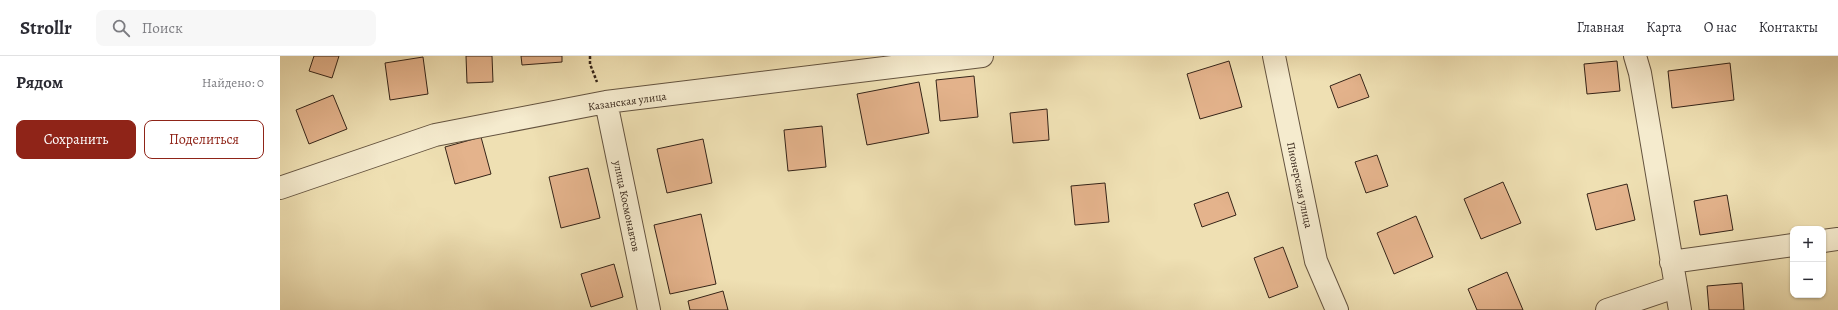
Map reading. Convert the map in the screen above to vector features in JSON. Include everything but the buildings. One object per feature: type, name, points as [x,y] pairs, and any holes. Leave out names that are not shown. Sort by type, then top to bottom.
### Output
[{"type":"street","name":"Казанская улица","points":[[280,188],[435,135],[606,102],[982,56]]},
{"type":"street","name":"Пионерская улица","points":[[1274,56],[1316,261],[1337,310]]},
{"type":"street","points":[[1635,56],[1640,73],[1680,310]]},
{"type":"street","name":"улица Космонавтов","points":[[606,102],[649,310]]},
{"type":"street","points":[[1826,241],[1838,239]]},
{"type":"street","points":[[1671,262],[1790,245]]},
{"type":"street","points":[[1607,310],[1675,287]]},
{"type":"path","points":[[590,56],[590,64],[606,102]]}]
